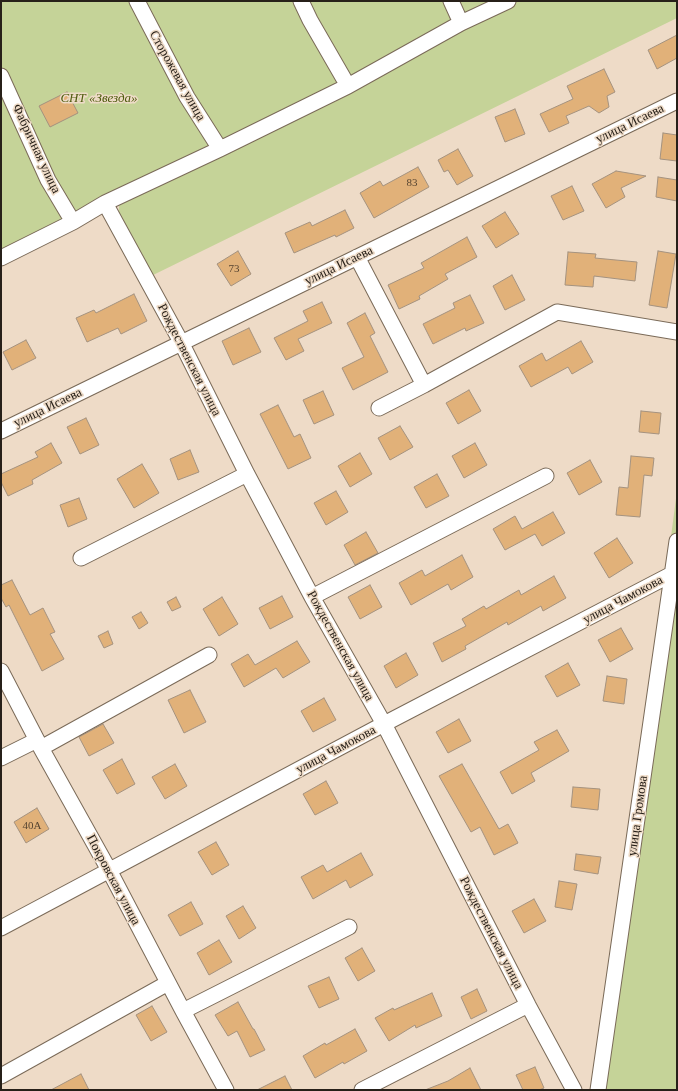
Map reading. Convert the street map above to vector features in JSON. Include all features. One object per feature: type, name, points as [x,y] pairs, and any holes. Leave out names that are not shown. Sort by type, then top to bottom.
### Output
[{"type":"street","name":"Сторожевая улица","points":[[137,1],[187,97],[220,149]]},
{"type":"street","points":[[301,1],[310,20],[348,86]]},
{"type":"street","points":[[451,1],[461,24]]},
{"type":"street","points":[[1,258],[73,222],[105,203],[220,149],[348,86],[461,24],[508,1]]},
{"type":"street","name":"Фабричная улица","points":[[1,76],[48,180],[73,222]]},
{"type":"street","name":"улица Исаева","points":[[1,431],[181,342],[677,102]]},
{"type":"street","name":"Рождественская улица","points":[[105,203],[181,342],[247,474],[312,597],[384,724],[528,1005],[574,1090]]},
{"type":"street","points":[[357,257],[424,385]]},
{"type":"street","points":[[379,408],[557,312],[677,332]]},
{"type":"street","points":[[81,558],[247,474]]},
{"type":"street","points":[[312,597],[546,476]]},
{"type":"street","name":"улица Громова","points":[[598,1090],[677,541]]},
{"type":"street","name":"улица Чамокова","points":[[1,928],[384,724],[672,574]]},
{"type":"street","points":[[1,758],[39,744],[209,655]]},
{"type":"street","name":"Покровская улица","points":[[1,671],[39,744],[109,870],[182,1011],[226,1090]]},
{"type":"street","points":[[182,1011],[349,927]]},
{"type":"street","points":[[1,1076],[168,983]]},
{"type":"street","points":[[362,1090],[528,1005]]},
{"type":"green space","name":"СНТ «Звезда»","points":[[1,1],[677,1],[677,18],[147,278],[118,216],[120,199],[1,259]]},
{"type":"green space","points":[[677,491],[677,1090],[594,1090],[620,923]]},
{"type":"building","points":[[677,35],[677,58],[657,69],[648,50]]},
{"type":"building","points":[[604,69],[615,92],[607,96],[609,107],[599,113],[589,106],[566,116],[569,123],[549,132],[540,114],[573,99],[567,86]]},
{"type":"building","points":[[67,92],[78,113],[50,127],[39,106]]},
{"type":"building","points":[[515,109],[525,134],[505,142],[495,117]]},
{"type":"building","points":[[663,133],[677,135],[677,161],[660,159]]},
{"type":"building","points":[[458,149],[473,176],[457,185],[448,170],[444,172],[438,160]]},
{"type":"building","points":[[418,167],[429,187],[374,218],[360,193],[380,181],[383,186]]},
{"type":"building","points":[[616,171],[646,176],[621,188],[625,197],[606,208],[592,184]]},
{"type":"building","points":[[658,177],[677,180],[677,201],[656,197]]},
{"type":"building","points":[[572,186],[584,211],[563,220],[551,196]]},
{"type":"building","points":[[345,210],[354,228],[336,237],[335,235],[294,253],[285,233],[310,222],[312,226]]},
{"type":"building","points":[[505,212],[519,234],[496,248],[482,226]]},
{"type":"building","points":[[467,237],[477,257],[445,274],[448,279],[419,296],[420,299],[399,309],[388,285],[424,268],[421,263]]},
{"type":"building","points":[[238,251],[251,274],[231,286],[217,264]]},
{"type":"building","points":[[658,251],[676,254],[667,308],[649,305]]},
{"type":"building","points":[[568,252],[596,254],[595,258],[637,262],[635,281],[594,276],[593,287],[565,285]]},
{"type":"building","points":[[512,275],[525,300],[505,310],[493,286]]},
{"type":"building","points":[[134,294],[147,321],[121,334],[118,328],[87,342],[76,318],[94,310],[96,313]]},
{"type":"building","points":[[470,295],[484,323],[466,331],[465,328],[433,344],[423,324],[455,308],[453,303]]},
{"type":"building","points":[[322,302],[332,323],[298,339],[304,351],[286,360],[274,338],[308,321],[303,311]]},
{"type":"building","points":[[365,313],[375,333],[370,336],[388,372],[353,390],[342,368],[364,357],[347,323]]},
{"type":"building","points":[[249,328],[261,352],[233,365],[222,341]]},
{"type":"building","points":[[26,340],[36,358],[12,370],[3,352]]},
{"type":"building","points":[[581,341],[593,362],[572,374],[568,367],[531,387],[519,366],[542,353],[546,361]]},
{"type":"building","points":[[469,390],[481,411],[458,424],[446,403]]},
{"type":"building","points":[[323,391],[334,415],[314,424],[303,400]]},
{"type":"building","points":[[278,405],[294,437],[300,434],[311,458],[288,469],[260,414]]},
{"type":"building","points":[[641,411],[661,413],[659,434],[639,432]]},
{"type":"building","points":[[86,418],[99,445],[80,454],[67,427]]},
{"type":"building","points":[[400,426],[413,447],[390,460],[378,438]]},
{"type":"building","points":[[51,443],[62,463],[32,480],[33,484],[8,496],[1,482],[1,474],[38,457],[35,452]]},
{"type":"building","points":[[475,443],[487,465],[464,478],[452,456]]},
{"type":"building","points":[[190,450],[199,472],[178,480],[170,459]]},
{"type":"building","points":[[360,453],[372,474],[350,487],[338,466]]},
{"type":"building","points":[[631,456],[654,458],[652,476],[644,475],[640,517],[616,515],[619,487],[628,488]]},
{"type":"building","points":[[590,460],[602,482],[579,495],[567,473]]},
{"type":"building","points":[[142,464],[159,493],[134,508],[117,479]]},
{"type":"building","points":[[437,474],[449,496],[426,508],[414,487]]},
{"type":"building","points":[[336,491],[348,512],[326,525],[314,503]]},
{"type":"building","points":[[79,498],[87,519],[68,527],[60,505]]},
{"type":"building","points":[[553,512],[565,533],[542,546],[535,534],[505,550],[493,529],[515,516],[522,529]]},
{"type":"building","points":[[366,532],[378,553],[355,565],[344,545]]},
{"type":"building","points":[[617,538],[633,563],[609,578],[594,553]]},
{"type":"building","points":[[462,555],[473,577],[451,590],[448,584],[411,605],[399,583],[422,570],[425,576]]},
{"type":"building","points":[[554,576],[566,598],[543,611],[541,606],[508,625],[507,622],[465,646],[466,649],[442,662],[433,643],[466,626],[462,619],[484,606],[486,609],[519,590],[521,595]]},
{"type":"building","points":[[12,580],[30,615],[43,608],[55,632],[50,634],[64,659],[42,671],[9,605],[6,607],[1,598],[1,585]]},
{"type":"building","points":[[370,585],[382,607],[360,619],[348,597]]},
{"type":"building","points":[[282,596],[293,617],[270,629],[259,608]]},
{"type":"building","points":[[176,597],[181,607],[172,611],[167,602]]},
{"type":"building","points":[[222,597],[238,624],[219,636],[203,609]]},
{"type":"building","points":[[141,612],[148,623],[139,629],[132,617]]},
{"type":"building","points":[[621,628],[633,649],[610,662],[598,640]]},
{"type":"building","points":[[108,631],[113,644],[104,648],[98,636]]},
{"type":"building","points":[[297,641],[310,662],[283,678],[276,668],[244,687],[231,664],[248,654],[255,665]]},
{"type":"building","points":[[406,653],[418,675],[396,688],[384,666]]},
{"type":"building","points":[[568,663],[580,685],[557,697],[545,676]]},
{"type":"building","points":[[607,676],[627,679],[624,704],[603,701]]},
{"type":"building","points":[[190,690],[206,722],[184,733],[168,700]]},
{"type":"building","points":[[324,698],[336,720],[313,732],[301,711]]},
{"type":"building","points":[[459,719],[471,741],[448,753],[436,732]]},
{"type":"building","points":[[103,724],[114,743],[89,756],[79,737]]},
{"type":"building","points":[[557,730],[569,751],[531,773],[535,781],[512,794],[500,772],[539,750],[534,742]]},
{"type":"building","points":[[122,759],[135,784],[117,794],[103,770]]},
{"type":"building","points":[[175,764],[187,786],[165,799],[152,777]]},
{"type":"building","points":[[462,764],[499,829],[508,824],[518,843],[494,855],[480,827],[471,832],[439,776]]},
{"type":"building","points":[[326,781],[338,803],[315,815],[303,794]]},
{"type":"building","points":[[573,787],[600,789],[598,810],[571,807]]},
{"type":"building","points":[[37,808],[49,829],[26,843],[14,822]]},
{"type":"building","points":[[216,842],[229,865],[212,875],[198,852]]},
{"type":"building","points":[[361,853],[373,875],[350,888],[346,880],[313,899],[301,877],[323,865],[327,872]]},
{"type":"building","points":[[576,854],[601,857],[598,874],[574,870]]},
{"type":"building","points":[[559,881],[577,884],[572,910],[555,907]]},
{"type":"building","points":[[534,899],[546,921],[524,933],[512,911]]},
{"type":"building","points":[[191,902],[203,924],[180,936],[168,915]]},
{"type":"building","points":[[243,906],[256,928],[239,939],[226,916]]},
{"type":"building","points":[[219,940],[232,962],[209,975],[197,953]]},
{"type":"building","points":[[362,948],[375,971],[358,981],[345,958]]},
{"type":"building","points":[[329,977],[339,999],[319,1008],[308,986]]},
{"type":"building","points":[[477,989],[487,1011],[471,1019],[461,997]]},
{"type":"building","points":[[432,993],[442,1016],[416,1028],[415,1025],[389,1041],[375,1018],[393,1008],[394,1010]]},
{"type":"building","points":[[238,1002],[265,1050],[250,1057],[237,1031],[228,1036],[215,1015]]},
{"type":"building","points":[[152,1006],[167,1032],[151,1041],[136,1015]]},
{"type":"building","points":[[355,1029],[367,1051],[344,1064],[343,1062],[315,1078],[303,1056],[325,1043],[326,1045]]},
{"type":"building","points":[[535,1067],[544,1088],[539,1090],[523,1090],[516,1075]]},
{"type":"building","points":[[470,1068],[481,1090],[425,1090],[448,1081]]},
{"type":"building","points":[[81,1074],[89,1090],[51,1090]]},
{"type":"building","points":[[285,1076],[292,1090],[257,1090]]}]
